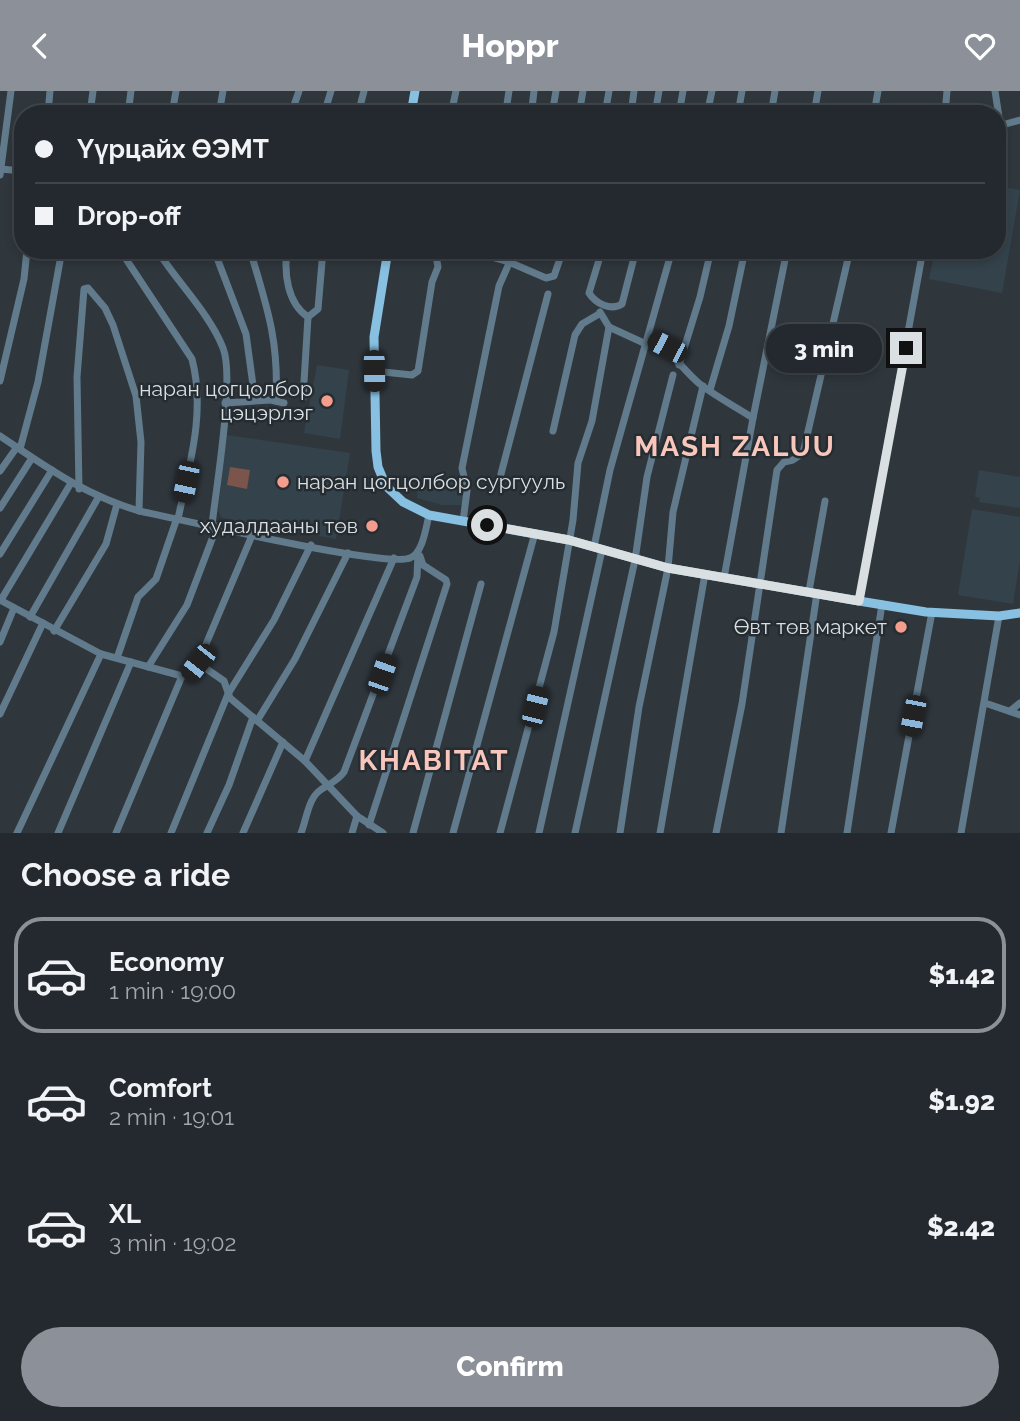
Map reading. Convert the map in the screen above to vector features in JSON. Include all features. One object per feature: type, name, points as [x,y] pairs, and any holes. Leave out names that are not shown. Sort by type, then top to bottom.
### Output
[{"type":"main road","points":[[387,259],[374,337],[376,451],[380,476],[393,495],[429,515],[569,540],[635,560],[705,575],[932,612],[999,616],[1020,613]]},
{"type":"street","points":[[0,171],[11,91]]},
{"type":"street","points":[[507,104],[509,91]]},
{"type":"street","points":[[0,381],[24,279],[26,259]]},
{"type":"street","points":[[0,471],[18,448],[38,382],[60,259]]},
{"type":"street","points":[[117,658],[138,597],[156,579],[178,519],[197,429],[195,370],[192,359],[126,259]]},
{"type":"street","points":[[148,667],[187,605],[214,526],[225,403],[226,365],[222,344],[163,259]]},
{"type":"street","points":[[217,259],[246,334],[255,400]]},
{"type":"street","points":[[225,403],[255,400],[280,402],[276,342],[269,307],[253,259]]},
{"type":"street","points":[[286,259],[285,279],[298,310],[308,317]]},
{"type":"street","points":[[303,398],[308,317],[318,309],[322,259]]},
{"type":"street","points":[[374,371],[412,375],[418,371],[432,282],[438,267],[437,259]]},
{"type":"street","points":[[499,259],[550,278],[554,276],[560,259]]},
{"type":"street","points":[[463,521],[467,491],[462,468],[499,286],[510,259]]},
{"type":"street","points":[[598,259],[589,293],[604,306],[616,307],[622,304],[634,259]]},
{"type":"street","points":[[539,833],[598,549],[610,470],[670,259]]},
{"type":"street","points":[[679,365],[709,259]]},
{"type":"street","points":[[620,833],[639,707],[668,568],[673,513],[706,388],[729,326],[744,259]]},
{"type":"street","points":[[724,578],[753,418],[786,259]]},
{"type":"street","points":[[716,833],[761,584],[777,470],[784,462],[803,453],[848,259]]},
{"type":"street","points":[[859,601],[921,259]]},
{"type":"street","points":[[79,489],[77,377],[84,289],[88,288],[105,308],[113,325],[136,396],[141,442],[139,511]]},
{"type":"street","points":[[501,474],[548,294]]},
{"type":"street","points":[[553,431],[575,335],[582,324],[599,314],[604,306]]},
{"type":"street","points":[[599,314],[609,327],[667,347],[679,365],[706,388],[753,418]]},
{"type":"street","points":[[499,833],[529,732],[554,632],[578,464],[592,421],[609,327]]},
{"type":"street","points":[[575,833],[635,560],[647,477],[673,375]]},
{"type":"street","points":[[0,436],[79,489],[117,505],[348,553],[408,559],[418,553]]},
{"type":"street","points":[[0,507],[33,457]]},
{"type":"street","points":[[0,554],[52,470]]},
{"type":"street","points":[[71,484],[1,600],[101,654],[148,667],[182,676],[189,675],[198,663],[253,533]]},
{"type":"street","points":[[30,617],[98,498]]},
{"type":"street","points":[[781,833],[825,501]]},
{"type":"street","points":[[54,631],[106,544],[117,505]]},
{"type":"street","points":[[301,833],[312,800],[319,790],[329,787],[344,772],[417,577],[418,553],[429,515]]},
{"type":"street","points":[[453,833],[535,533]]},
{"type":"street","points":[[171,833],[228,694],[274,619],[311,545]]},
{"type":"street","points":[[207,833],[255,719],[295,659],[348,553]]},
{"type":"street","points":[[369,825],[447,584],[446,580],[423,565],[418,553]]},
{"type":"street","points":[[305,761],[394,558]]},
{"type":"street","points":[[660,833],[705,575]]},
{"type":"street","points":[[413,833],[481,584]]},
{"type":"street","points":[[847,833],[883,604]]},
{"type":"street","points":[[0,642],[14,608]]},
{"type":"street","points":[[891,833],[932,612]]},
{"type":"street","points":[[961,833],[999,616]]},
{"type":"street","points":[[0,714],[43,623]]},
{"type":"street","points":[[17,833],[101,654]]},
{"type":"street","points":[[58,833],[131,662]]},
{"type":"street","points":[[198,663],[224,681],[228,694],[305,761],[357,815],[383,833]]},
{"type":"street","points":[[116,833],[182,676]]},
{"type":"street","points":[[985,703],[1020,715]]},
{"type":"street","points":[[1010,711],[1020,703]]},
{"type":"street","points":[[243,833],[283,742]]},
{"type":"street","points":[[352,833],[357,815]]},
{"type":"shaded area","points":[[1006,187],[1020,190],[1002,293],[929,279],[933,259],[1006,259]]},
{"type":"shaded area","name":"наран цогцолбор цэцэрлэг","points":[[317,365],[349,370],[340,439],[304,433]]},
{"type":"shaded area","name":"наран цогцолбор сургууль","points":[[227,435],[350,453],[336,539],[222,518],[218,511]]},
{"type":"shaded area","points":[[230,467],[250,470],[247,489],[227,485]]},
{"type":"shaded area","points":[[979,470],[1020,477],[1020,508],[979,502],[980,498],[975,497]]},
{"type":"shaded area","points":[[419,477],[445,478],[465,487],[464,505],[442,505],[417,498]]},
{"type":"shaded area","points":[[972,509],[1020,517],[1020,561],[1013,604],[958,595]]},
{"type":"place","name":"наран цогцолбор цэцэрлэг","points":[[327,401]]},
{"type":"place","name":"наран цогцолбор сургууль","points":[[283,482]]},
{"type":"place","name":"худалдааны төв","points":[[372,526]]},
{"type":"place","name":"Өвт төв маркет","points":[[901,627]]},
{"type":"district","name":"MASH ZALUU","points":[[735,446]]},
{"type":"district","name":"KHABITAT","points":[[434,760]]},
{"type":"route","points":[[487,525],[569,540],[668,568],[859,601],[906,348]]}]
